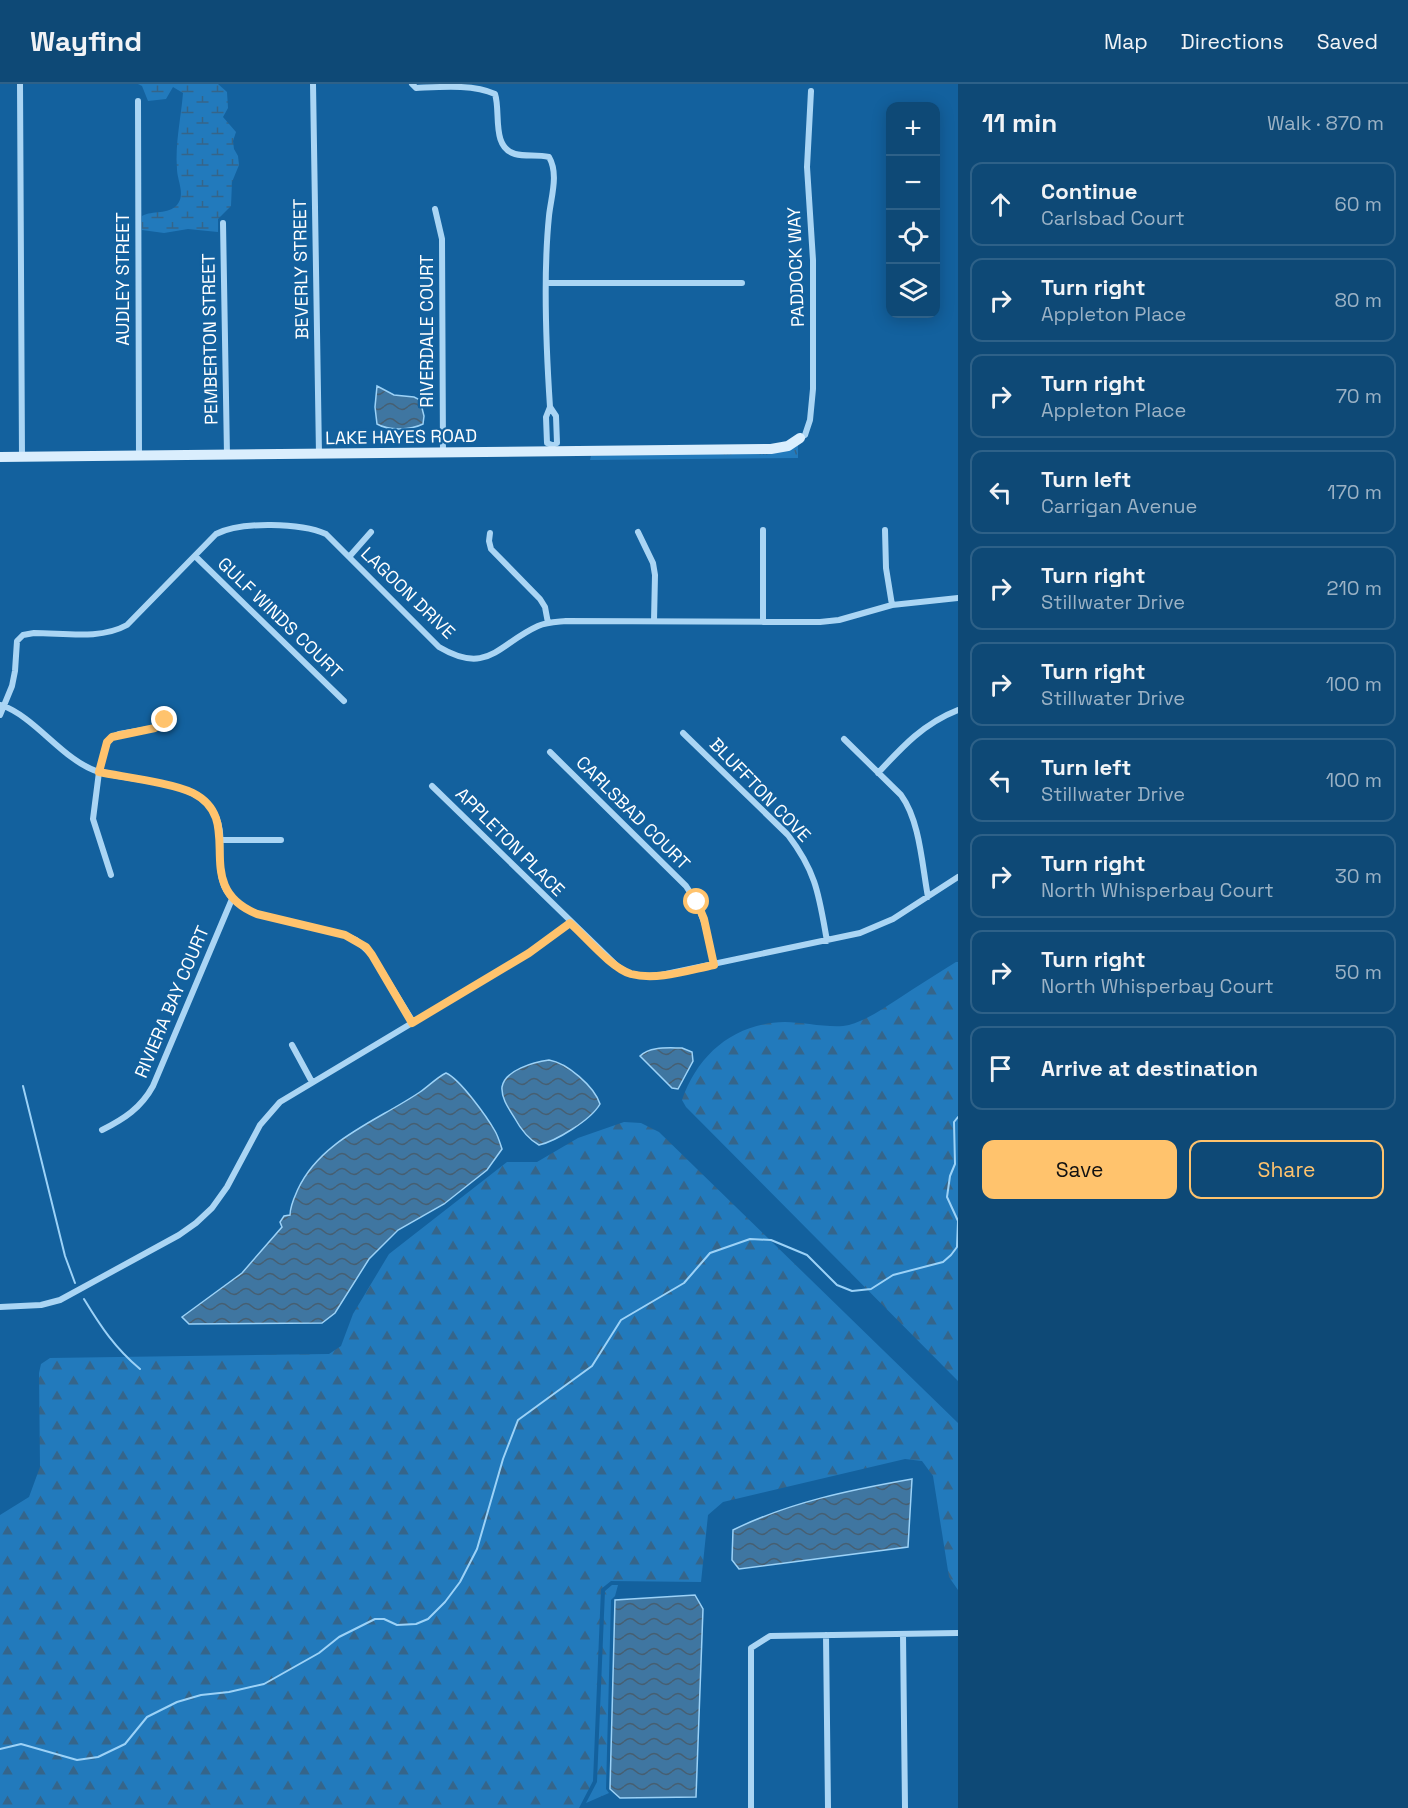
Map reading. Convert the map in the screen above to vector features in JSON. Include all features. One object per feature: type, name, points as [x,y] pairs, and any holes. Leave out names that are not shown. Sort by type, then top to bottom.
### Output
[{"type":"street","points":[[20,84],[22,457]]},
{"type":"street","name":"BEVERLY STREET","points":[[313,84],[319,454]]},
{"type":"street","points":[[412,84],[416,88],[455,85],[487,89],[495,94],[498,102],[500,140],[503,148],[515,154],[549,157],[554,166],[549,219],[547,283],[550,407],[546,417],[547,442],[552,448],[557,443],[556,416],[550,407]]},
{"type":"street","name":"PADDOCK WAY","points":[[800,438],[805,435],[810,420],[813,388],[813,260],[807,167],[811,91]]},
{"type":"street","name":"AUDLEY STREET","points":[[138,101],[139,456]]},
{"type":"street","name":"RIVERDALE COURT","points":[[435,209],[442,239],[443,453]]},
{"type":"street","name":"PEMBERTON STREET","points":[[224,223],[227,456]]},
{"type":"street","points":[[547,283],[742,283]]},
{"type":"street","name":"LAKE HAYES ROAD","points":[[0,457],[443,453],[552,448],[771,449],[788,446],[800,438]]},
{"type":"street","name":"LAGOON DRIVE","points":[[0,715],[15,671],[17,640],[23,635],[34,633],[105,634],[128,625],[216,534],[238,527],[301,526],[326,534],[439,647],[462,658],[487,657],[500,651],[530,630],[548,623],[566,621],[820,622],[839,620],[892,605],[958,598]]},
{"type":"street","points":[[763,530],[763,622]]},
{"type":"street","points":[[885,530],[886,568],[892,605]]},
{"type":"street","points":[[349,557],[371,532]]},
{"type":"street","points":[[638,532],[653,563],[655,574],[654,621]]},
{"type":"street","points":[[490,533],[491,549],[540,599],[545,607],[548,623]]},
{"type":"street","name":"GULF WINDS COURT","points":[[195,556],[344,702]]},
{"type":"street","points":[[2,705],[19,715],[83,765],[99,772],[193,793],[210,807],[219,825],[221,876],[224,887],[232,899],[243,908],[257,914],[345,935],[356,940],[372,955],[412,1023]]},
{"type":"street","points":[[878,773],[916,734],[930,723],[958,710]]},
{"type":"street","points":[[111,875],[93,819],[99,772],[107,742],[112,737],[155,728],[165,720]]},
{"type":"street","name":"BLUFFTON COVE","points":[[683,732],[788,835],[801,852],[812,871],[818,891],[827,941]]},
{"type":"street","points":[[844,739],[909,806],[914,820],[928,897]]},
{"type":"street","name":"CARLSBAD COURT","points":[[550,752],[686,886],[697,902],[704,919],[714,965]]},
{"type":"street","name":"APPLETON PLACE","points":[[432,786],[570,923],[616,966],[630,974],[661,975],[860,933],[893,919],[958,876]]},
{"type":"street","points":[[219,840],[281,840]]},
{"type":"street","name":"RIVIERA BAY COURT","points":[[102,1130],[135,1110],[146,1100],[232,899]]},
{"type":"street","points":[[0,1307],[41,1305],[60,1300],[179,1235],[212,1208],[227,1187],[260,1125],[280,1102],[529,953],[570,923]]},
{"type":"street","points":[[292,1045],[312,1082]]},
{"type":"street","points":[[751,1808],[751,1648],[770,1636],[958,1633]]},
{"type":"street","points":[[826,1635],[828,1808]]},
{"type":"street","points":[[903,1635],[905,1808]]},
{"type":"green space","points":[[138,84],[218,84],[227,92],[228,108],[223,117],[236,132],[233,141],[239,165],[232,182],[231,206],[218,219],[218,232],[188,229],[164,233],[142,230],[142,216],[169,210],[180,201],[177,150],[183,93],[173,87],[166,99],[148,101],[142,86]]},
{"type":"green space","points":[[798,444],[798,458],[590,460],[591,456]]},
{"type":"green space","points":[[958,962],[958,1381],[686,1107],[682,1100],[689,1083],[708,1055],[734,1035],[750,1028],[785,1022],[835,1026],[856,1023]]},
{"type":"green space","points":[[624,1122],[641,1123],[659,1132],[958,1423],[958,1590],[949,1577],[933,1476],[922,1461],[905,1459],[723,1502],[708,1515],[701,1582],[611,1581],[601,1589],[593,1781],[579,1808],[0,1808],[0,1515],[29,1497],[40,1467],[39,1373],[41,1364],[50,1358],[329,1354],[341,1346],[353,1314],[389,1254],[507,1162],[537,1162],[578,1138]]},
{"type":"green space","points":[[612,1585],[618,1585],[615,1596],[611,1600],[606,1789],[609,1793],[586,1803],[597,1782],[605,1591]]},
{"type":"water","points":[[377,386],[394,395],[414,397],[420,400],[424,416],[423,424],[400,429],[377,424],[375,407]]},
{"type":"water","points":[[682,1048],[692,1052],[693,1061],[678,1089],[672,1088],[640,1056],[654,1049]]},
{"type":"water","points":[[549,1060],[579,1076],[592,1090],[600,1104],[589,1117],[572,1129],[539,1145],[519,1125],[506,1103],[502,1087],[508,1076],[514,1072],[528,1065]]},
{"type":"water","points":[[446,1073],[466,1090],[480,1108],[496,1133],[502,1149],[487,1170],[444,1204],[398,1230],[369,1259],[335,1313],[322,1323],[189,1324],[182,1317],[242,1273],[282,1227],[280,1222],[284,1216],[290,1215],[291,1205],[308,1172],[335,1144],[420,1092]]},
{"type":"water","points":[[912,1479],[908,1547],[739,1569],[732,1560],[733,1530],[755,1520],[798,1504]]},
{"type":"water","points":[[695,1595],[703,1609],[696,1797],[620,1798],[610,1789],[615,1600]]},
{"type":"waterway","points":[[23,1086],[65,1256],[75,1283]]},
{"type":"waterway","points":[[0,1749],[21,1744],[77,1760],[98,1757],[125,1744],[147,1717],[177,1702],[201,1695],[229,1692],[264,1684],[319,1653],[339,1637],[375,1619],[384,1619],[397,1625],[416,1624],[428,1619],[460,1582],[477,1549],[503,1459],[518,1420],[592,1366],[621,1320],[684,1283],[710,1253],[750,1239],[771,1240],[807,1255],[837,1285],[852,1291],[871,1289],[893,1275],[943,1262],[951,1255],[957,1247],[958,1221],[947,1197],[950,1176],[955,1164],[954,1122],[958,1117]]},
{"type":"waterway","points":[[84,1299],[109,1337],[140,1369]]},
{"type":"route","points":[[165,720],[155,728],[112,737],[107,742],[99,772],[182,789],[203,800],[210,807],[219,825],[221,876],[224,887],[232,899],[243,908],[257,914],[345,935],[356,940],[372,955],[412,1023],[529,953],[570,923],[616,966],[630,974],[661,975],[714,965],[704,919],[697,902]]}]
